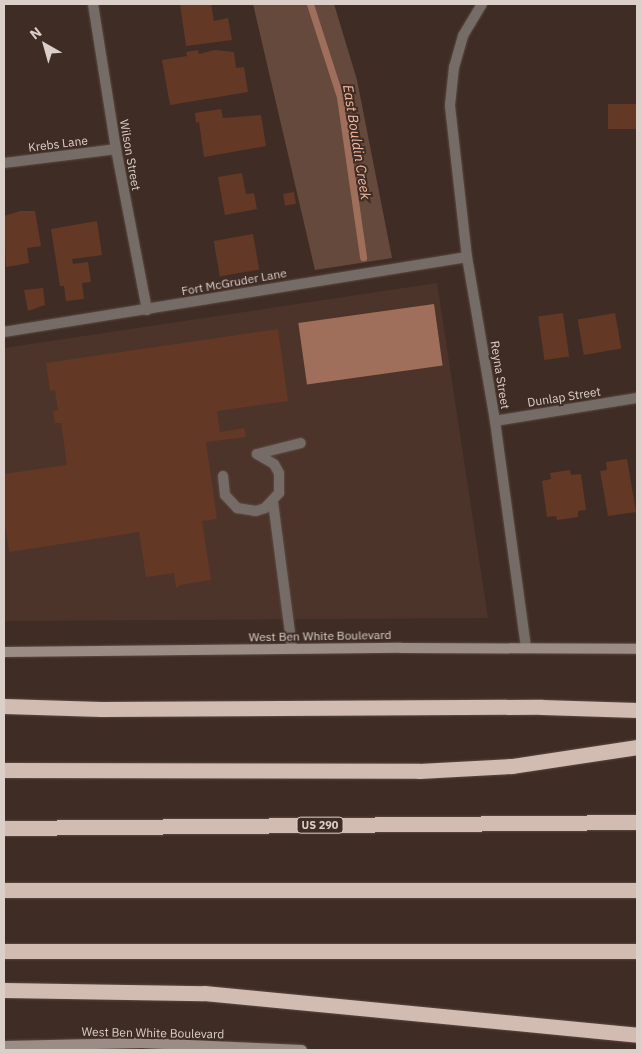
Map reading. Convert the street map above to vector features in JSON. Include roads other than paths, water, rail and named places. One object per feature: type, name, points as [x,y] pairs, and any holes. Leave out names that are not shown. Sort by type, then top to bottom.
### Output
[{"type":"highway","points":[[4,706],[102,709],[542,707],[637,710]]},
{"type":"highway","points":[[4,770],[418,771],[512,766],[637,747]]},
{"type":"highway","name":"US 290","points":[[4,828],[637,822]]},
{"type":"highway","points":[[4,890],[637,890]]},
{"type":"highway","points":[[4,951],[637,951]]},
{"type":"highway","points":[[4,990],[204,993],[637,1035]]},
{"type":"main road","name":"West Ben White Boulevard","points":[[4,652],[292,649],[637,649]]},
{"type":"main road","name":"West Ben White Boulevard","points":[[4,1046],[24,1048],[142,1043],[302,1050]]},
{"type":"street","name":"Wilson Street","points":[[93,4],[116,149],[147,310]]},
{"type":"street","name":"Reyna Street","points":[[482,4],[464,36],[458,52],[450,106],[467,257],[495,421],[526,648]]},
{"type":"street","name":"Krebs Lane","points":[[4,163],[116,149]]},
{"type":"street","name":"Fort McGruder Lane","points":[[4,332],[467,257]]},
{"type":"street","name":"Dunlap Street","points":[[495,421],[637,398]]},
{"type":"street","points":[[223,476],[225,494],[236,508],[256,511],[273,502],[279,493],[279,473],[274,464],[257,454],[301,442]]},
{"type":"street","points":[[273,502],[292,649]]},
{"type":"waterway","name":"East Bouldin Creek","points":[[310,4],[340,97],[363,257]]}]
